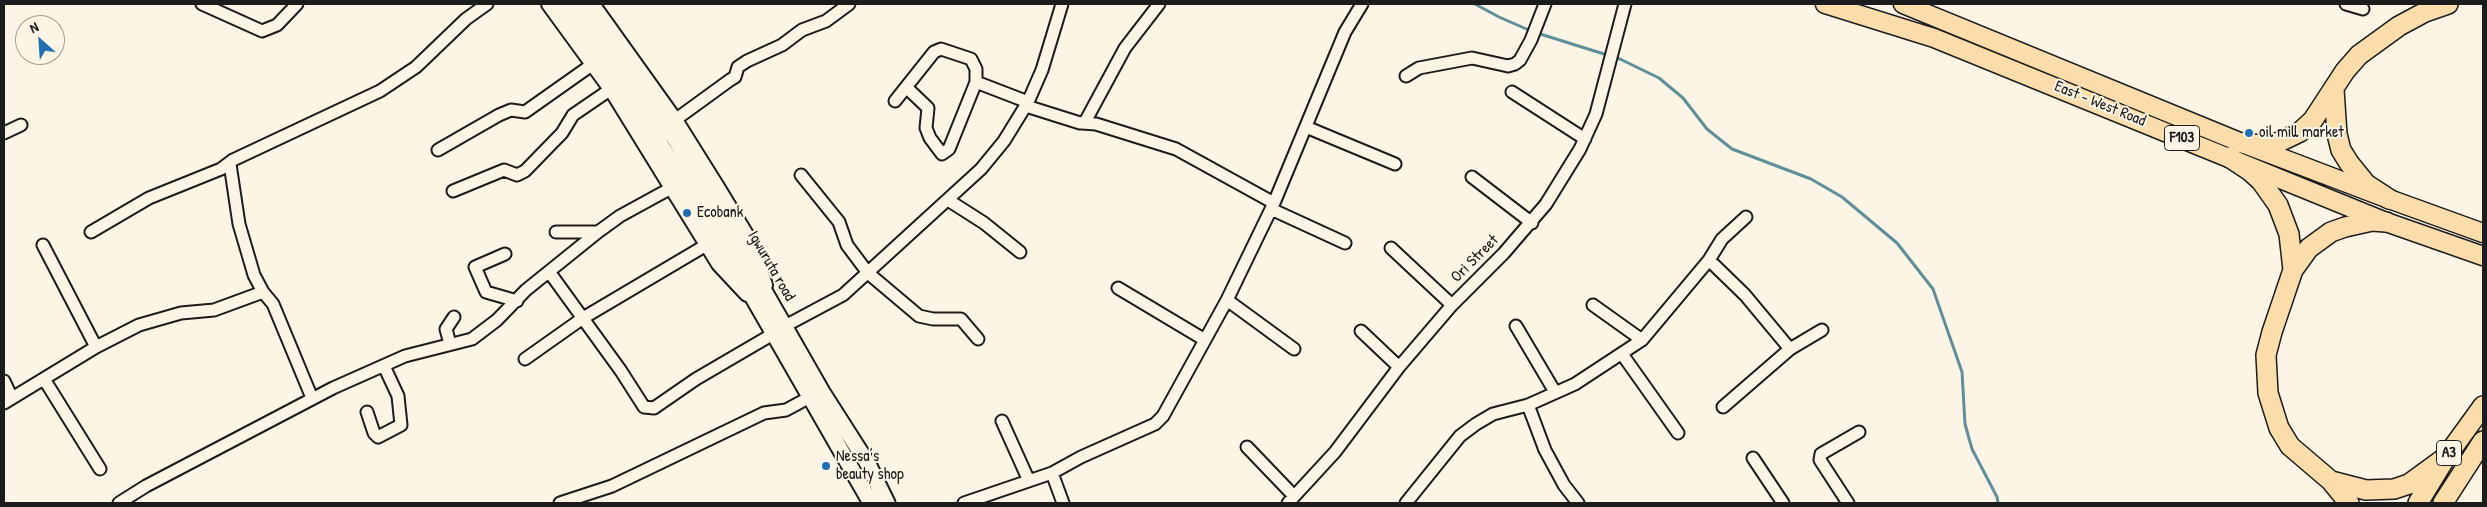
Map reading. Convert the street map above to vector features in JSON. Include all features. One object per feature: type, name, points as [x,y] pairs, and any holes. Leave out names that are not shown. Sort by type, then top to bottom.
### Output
[{"type":"highway","points":[[2242,142],[2261,145],[2277,143],[2290,138],[2313,120],[2334,90],[2345,70],[2359,55],[2378,39],[2425,12],[2448,4]]},
{"type":"highway","points":[[2334,90],[2337,134],[2341,150],[2348,163],[2366,184],[2389,199]]},
{"type":"highway","points":[[2229,157],[2261,181],[2278,205],[2289,234],[2293,270]]},
{"type":"highway","points":[[2349,503],[2331,481],[2290,446],[2279,428],[2268,393],[2266,355],[2293,270],[2309,248],[2331,232],[2359,223],[2386,222]]},
{"type":"highway","name":"A3","points":[[2418,503],[2446,458],[2483,406]]},
{"type":"highway","name":"A3","points":[[2443,503],[2452,495],[2483,441]]},
{"type":"highway","points":[[2331,481],[2366,490],[2394,489],[2409,484],[2446,458]]},
{"type":"main road","name":"East - West Road","points":[[1825,4],[1934,38],[2106,106],[2386,222],[2483,256]]},
{"type":"main road","name":"East - West Road","points":[[1903,4],[2242,142],[2389,199],[2483,232]]},
{"type":"main road","name":"Igwuruta road","points":[[582,5],[640,112],[716,233],[762,299],[779,330],[810,397],[871,503]]},
{"type":"main road","points":[[2106,106],[2113,90]]},
{"type":"main road","name":"Igwuruta road","points":[[779,330],[822,392],[868,464],[887,503]]},
{"type":"street","points":[[202,4],[262,31],[277,25],[297,4]]},
{"type":"street","points":[[91,232],[149,198],[170,191],[230,164],[233,160],[380,91],[416,67],[466,19],[487,4]]},
{"type":"street","points":[[549,4],[611,89],[719,264],[762,299]]},
{"type":"street","points":[[675,120],[735,76],[738,68],[747,61],[782,45],[802,30],[826,21],[849,4]]},
{"type":"street","points":[[550,273],[624,375],[644,407],[654,408],[696,379],[843,295],[868,274],[987,162],[1004,141],[1027,104],[1042,70],[1062,4]]},
{"type":"street","points":[[1082,123],[1089,116],[1125,48],[1159,4]]},
{"type":"street","points":[[964,503],[1052,473],[1081,456],[1155,424],[1163,416],[1227,300],[1272,206],[1345,32],[1362,4]]},
{"type":"street","points":[[1406,76],[1420,68],[1472,58],[1508,66],[1515,64],[1531,40],[1545,4]]},
{"type":"street","name":"Ori Street","points":[[1291,500],[1335,452],[1399,367],[1452,305],[1532,223],[1546,204],[1585,140],[1596,114],[1625,4]]},
{"type":"street","points":[[2346,4],[2362,9]]},
{"type":"street","points":[[582,5],[675,120],[751,243],[762,299]]},
{"type":"street","points":[[895,101],[934,52],[941,49],[971,58],[976,69],[976,82],[949,149],[942,154],[930,138],[926,128],[928,108],[906,88]]},
{"type":"street","points":[[438,150],[498,115],[511,110],[524,112],[593,64]]},
{"type":"street","points":[[976,82],[1027,104],[1082,123],[1096,124],[1176,149],[1272,206],[1345,243]]},
{"type":"street","points":[[453,191],[504,170],[517,175],[525,171],[562,133],[573,115],[611,89]]},
{"type":"street","points":[[1512,92],[1585,140]]},
{"type":"street","points":[[4,134],[21,125]]},
{"type":"street","points":[[1306,127],[1395,164]]},
{"type":"street","points":[[230,164],[239,224],[254,275],[263,292],[273,304],[312,398]]},
{"type":"street","points":[[801,175],[839,222],[847,245],[868,274],[919,316],[933,319],[961,319],[978,339]]},
{"type":"street","points":[[1472,177],[1532,223]]},
{"type":"street","points":[[119,503],[146,486],[312,398],[404,356],[472,339],[517,302],[526,290],[550,273],[598,232],[620,216],[673,187]]},
{"type":"street","points":[[948,200],[984,223],[1020,252]]},
{"type":"street","points":[[1406,503],[1460,436],[1493,414],[1528,404],[1594,373],[1642,340],[1709,260],[1722,239],[1746,217]]},
{"type":"street","points":[[556,232],[598,232]]},
{"type":"street","points":[[525,359],[583,318],[708,244]]},
{"type":"street","points":[[43,245],[96,347]]},
{"type":"street","points":[[1391,248],[1452,305]]},
{"type":"street","points":[[505,254],[475,268],[486,292],[517,302]]},
{"type":"street","points":[[1709,260],[1744,295],[1790,348]]},
{"type":"street","points":[[1118,288],[1205,340]]},
{"type":"street","points":[[4,381],[8,401],[96,347],[139,325],[181,313],[214,310],[263,292]]},
{"type":"street","points":[[1227,300],[1294,349]]},
{"type":"street","points":[[1593,305],[1642,340]]},
{"type":"street","points":[[450,344],[446,329],[454,316]]},
{"type":"street","points":[[1516,326],[1555,392]]},
{"type":"street","points":[[1723,407],[1790,348],[1822,330]]},
{"type":"street","points":[[1361,331],[1399,367]]},
{"type":"street","points":[[1622,354],[1678,433]]},
{"type":"street","points":[[366,412],[376,436],[401,426],[398,396],[384,366]]},
{"type":"street","points":[[44,379],[100,469]]},
{"type":"street","points":[[560,503],[612,486],[764,413],[786,410],[810,397]]},
{"type":"street","points":[[1528,404],[1545,450],[1564,485],[1578,503]]},
{"type":"street","points":[[1002,421],[1029,481]]},
{"type":"street","points":[[1848,503],[1820,460],[1821,454],[1859,432]]},
{"type":"street","points":[[1247,447],[1291,500]]},
{"type":"street","points":[[1753,458],[1783,503]]},
{"type":"street","points":[[1052,473],[1063,503]]},
{"type":"waterway","points":[[1475,4],[1531,31]]},
{"type":"waterway","points":[[1537,33],[1620,59],[1659,78],[1683,98],[1707,129],[1732,149],[1811,179],[1842,197],[1897,243],[1933,289],[1962,372],[1965,424],[1972,449],[1997,497],[1998,503]]},
{"type":"place","name":"oil mill market","points":[[2249,133]]},
{"type":"place","name":"Ecobank","points":[[687,213]]},
{"type":"place","name":"Nessa’s beauty shop","points":[[826,466]]}]
